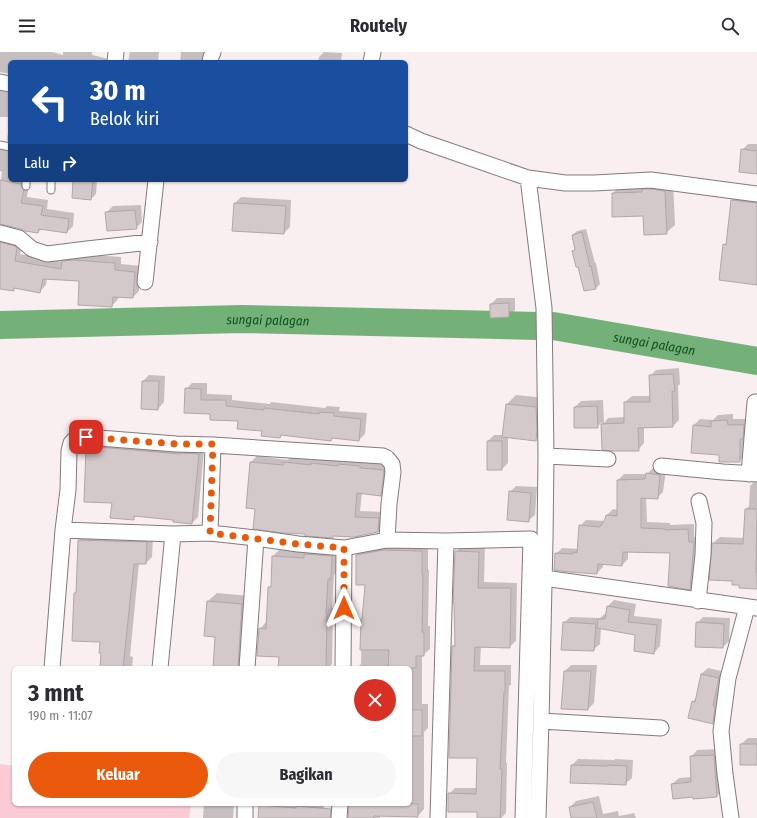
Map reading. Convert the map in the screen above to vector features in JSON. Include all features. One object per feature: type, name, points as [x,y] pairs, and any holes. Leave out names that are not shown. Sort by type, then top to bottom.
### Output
[{"type":"street","points":[[408,135],[528,178],[565,183],[651,180],[757,194]]},
{"type":"street","points":[[528,178],[544,308],[546,456],[538,818]]},
{"type":"street","points":[[145,282],[156,182]]},
{"type":"street","points":[[0,233],[19,238],[32,249],[48,254],[87,248],[150,242]]},
{"type":"street","points":[[661,466],[753,474],[755,402]]},
{"type":"street","points":[[52,666],[62,530],[68,490],[69,450],[71,444],[76,438],[86,437],[176,444],[213,444],[383,456],[392,464],[393,472],[387,540]]},
{"type":"street","points":[[210,533],[213,444]]},
{"type":"street","points":[[546,456],[608,460]]},
{"type":"street","points":[[698,601],[704,524],[699,501]]},
{"type":"street","points":[[62,530],[173,534],[210,533],[344,548],[387,540],[446,541],[531,539],[523,818]]},
{"type":"street","points":[[160,666],[173,534]]},
{"type":"street","points":[[247,666],[256,538]]},
{"type":"street","points":[[438,818],[446,541]]},
{"type":"street","points":[[343,666],[344,548]]},
{"type":"street","points":[[544,578],[752,608],[728,678],[721,731],[731,818]]},
{"type":"street","points":[[541,722],[662,728]]},
{"type":"street","points":[[525,751],[540,751]]},
{"type":"street","points":[[245,806],[245,818]]},
{"type":"street","points":[[339,818],[340,806]]},
{"type":"lane","points":[[51,182],[51,190]]},
{"type":"shaded area","points":[[0,764],[12,766],[12,806],[191,806],[189,818],[0,818]]},
{"type":"building","points":[[741,149],[757,151],[757,174],[739,172]]},
{"type":"building","points":[[0,180],[21,184],[24,190],[21,203],[43,206],[41,215],[69,219],[67,233],[39,229],[38,233],[0,224]]},
{"type":"building","points":[[73,182],[93,182],[91,200],[72,198]]},
{"type":"building","points":[[642,189],[665,191],[667,234],[644,235],[643,216],[612,217],[612,193],[642,192]]},
{"type":"building","points":[[731,200],[757,203],[757,285],[719,280],[723,244],[726,245]]},
{"type":"building","points":[[234,203],[286,206],[284,234],[232,231]]},
{"type":"building","points":[[135,210],[137,229],[107,231],[105,212]]},
{"type":"building","points":[[582,232],[596,289],[584,291],[572,251],[575,250],[572,235]]},
{"type":"building","points":[[0,242],[15,246],[17,248],[15,261],[61,269],[62,261],[73,260],[115,263],[115,270],[135,272],[133,298],[113,297],[112,307],[78,305],[79,281],[43,279],[40,293],[14,288],[14,291],[0,289]]},
{"type":"building","points":[[509,303],[509,317],[490,318],[490,304]]},
{"type":"building","points":[[673,374],[675,391],[672,391],[673,427],[638,428],[639,451],[602,450],[601,424],[624,423],[624,402],[650,402],[649,375]]},
{"type":"building","points":[[142,381],[159,381],[158,410],[141,409]]},
{"type":"building","points":[[185,388],[201,389],[201,400],[226,400],[226,406],[264,410],[264,408],[319,414],[319,412],[334,413],[334,416],[361,419],[359,441],[332,438],[331,441],[281,435],[280,438],[261,436],[262,431],[237,429],[238,421],[210,420],[210,414],[184,413]]},
{"type":"building","points":[[506,404],[536,407],[536,441],[502,437]]},
{"type":"building","points":[[597,406],[598,428],[574,428],[574,407]]},
{"type":"building","points":[[727,420],[728,425],[744,425],[743,439],[740,439],[740,462],[719,462],[719,455],[691,453],[693,425],[711,427],[711,421]]},
{"type":"building","points":[[487,441],[502,441],[502,470],[487,470]]},
{"type":"building","points":[[86,446],[180,454],[199,454],[192,524],[173,522],[173,520],[134,516],[134,520],[110,518],[112,503],[84,502]]},
{"type":"building","points":[[250,462],[283,465],[284,462],[338,466],[338,464],[384,470],[381,496],[357,493],[355,517],[379,518],[378,532],[354,537],[333,536],[333,538],[253,529],[255,509],[246,508]]},
{"type":"building","points":[[646,473],[660,475],[658,499],[641,498],[641,528],[665,530],[688,529],[689,542],[694,542],[690,590],[668,586],[670,553],[623,552],[622,566],[598,564],[597,574],[554,570],[555,553],[577,553],[579,525],[600,527],[606,515],[617,516],[617,480],[645,479]]},
{"type":"building","points":[[509,491],[531,493],[529,522],[507,520]]},
{"type":"building","points":[[745,509],[757,509],[757,589],[739,588],[739,585],[732,585],[732,581],[709,580],[712,543],[743,544]]},
{"type":"building","points":[[78,540],[147,542],[146,564],[134,564],[123,666],[100,666],[100,642],[72,641],[74,593],[76,593]]},
{"type":"building","points":[[383,550],[422,551],[422,632],[424,632],[424,656],[416,656],[416,668],[412,668],[412,666],[388,666],[389,650],[360,650],[361,619],[365,585],[356,585],[356,555]]},
{"type":"building","points":[[455,551],[479,552],[478,588],[511,588],[510,648],[475,647],[474,671],[505,671],[500,769],[502,769],[500,818],[477,818],[477,812],[448,812],[448,793],[476,794],[477,758],[449,758],[452,646],[455,646],[453,603]]},
{"type":"building","points":[[304,554],[332,556],[331,579],[328,579],[326,614],[326,666],[278,666],[279,657],[257,656],[259,628],[266,629],[268,587],[271,587],[272,556],[304,558]]},
{"type":"building","points":[[207,601],[242,604],[238,666],[213,666],[215,637],[204,636]]},
{"type":"building","points":[[607,606],[630,610],[628,622],[657,625],[654,654],[634,651],[635,635],[597,628],[598,619],[605,619]]},
{"type":"building","points":[[563,622],[596,624],[594,651],[561,650]]},
{"type":"building","points":[[696,622],[724,624],[723,648],[695,647]]},
{"type":"building","points":[[564,671],[591,671],[588,710],[561,709]]},
{"type":"building","points":[[701,674],[719,678],[713,706],[715,707],[713,724],[688,718],[692,701],[695,702]]},
{"type":"building","points":[[412,710],[422,710],[422,736],[412,736]]},
{"type":"building","points":[[740,744],[757,744],[757,765],[740,765]]},
{"type":"building","points":[[714,755],[717,797],[673,799],[671,784],[691,782],[690,756]]},
{"type":"building","points":[[571,765],[627,766],[626,785],[570,783]]},
{"type":"building","points":[[593,802],[597,818],[571,818],[569,807]]},
{"type":"building","points":[[412,804],[418,804],[418,817],[374,816],[373,818],[348,818],[349,806],[412,806]]},
{"type":"building","points":[[259,806],[296,808],[296,806],[331,809],[330,818],[258,818]]},
{"type":"waterway","name":"sungai palagan","points":[[0,325],[241,319],[537,326]]},
{"type":"waterway","name":"sungai palagan","points":[[553,326],[757,361]]},
{"type":"route","points":[[86,437],[176,444],[213,444],[210,533],[344,548],[344,608]]}]
